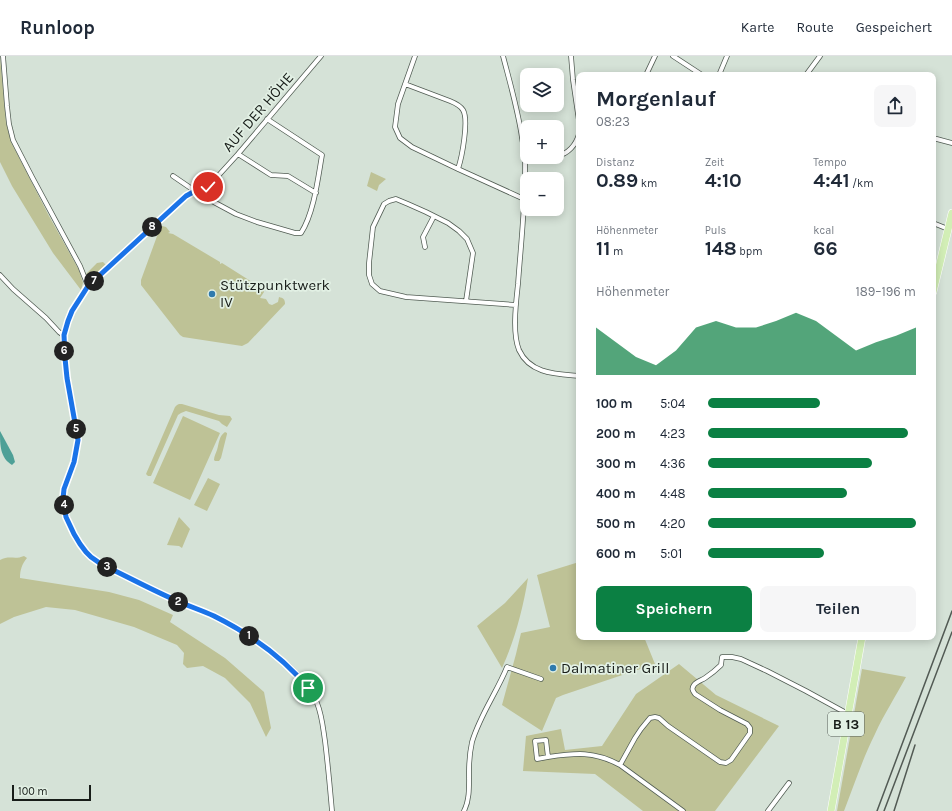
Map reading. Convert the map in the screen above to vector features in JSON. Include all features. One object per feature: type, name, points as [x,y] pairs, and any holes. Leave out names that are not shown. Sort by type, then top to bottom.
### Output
[{"type":"main road","points":[[936,274],[952,213]]},
{"type":"main road","name":"B 13","points":[[831,811],[861,640]]},
{"type":"street","points":[[3,56],[9,124],[14,140],[32,177],[80,266],[88,286]]},
{"type":"street","name":"AUF DER HÖHE","points":[[203,190],[210,185],[238,154],[321,56]]},
{"type":"street","points":[[415,56],[398,104],[395,127],[400,138],[412,147],[520,197]]},
{"type":"street","points":[[502,56],[520,120]]},
{"type":"street","points":[[571,56],[576,100]]},
{"type":"street","points":[[647,72],[655,56]]},
{"type":"street","points":[[673,56],[697,72]]},
{"type":"street","points":[[720,72],[727,56]]},
{"type":"street","points":[[808,72],[820,56]]},
{"type":"street","points":[[405,84],[450,100],[463,109],[465,115],[464,136],[462,155],[458,169]]},
{"type":"street","points":[[267,119],[322,155],[316,193],[306,226],[301,233],[295,233],[257,222],[236,214],[210,200],[203,190],[195,191],[186,196],[88,286],[72,311],[64,335],[67,378],[78,440],[74,462],[64,489],[63,499],[66,517],[74,534],[91,557],[101,564],[174,600],[208,613],[234,627],[270,650],[300,677],[315,698],[321,715],[332,811]]},
{"type":"street","points":[[936,139],[952,143]]},
{"type":"street","points":[[564,154],[571,149],[576,142]]},
{"type":"street","points":[[238,154],[271,175],[288,176],[316,193]]},
{"type":"street","points":[[173,176],[195,191]]},
{"type":"street","points":[[466,301],[473,253],[467,239],[448,223],[408,204],[396,199],[384,204],[373,227],[369,263],[369,275],[372,284],[380,291],[406,297],[516,305]]},
{"type":"street","points":[[425,247],[423,237],[434,216]]},
{"type":"street","points":[[523,216],[515,327],[519,350],[526,362],[538,369],[548,373],[576,376]]},
{"type":"street","points":[[936,224],[948,229]]},
{"type":"street","points":[[0,275],[13,289],[64,335]]},
{"type":"street","points":[[620,765],[638,733],[648,719],[655,716],[720,762],[726,763],[731,760],[750,734],[750,728],[747,724],[720,710],[695,694],[692,689],[696,683],[709,676],[721,665],[722,657],[737,658],[761,668],[806,690],[848,714]]},
{"type":"street","points":[[471,811],[465,809],[470,789],[469,772],[472,742],[507,667],[541,679]]},
{"type":"street","points":[[548,757],[546,740],[535,741],[537,759],[578,754],[607,758],[620,765],[683,811]]},
{"type":"street","points":[[768,811],[789,783]]},
{"type":"green space","points":[[0,56],[6,122],[11,142],[79,270],[83,283],[81,290],[53,253],[12,186],[0,162]]},
{"type":"green space","points":[[371,172],[386,179],[379,185],[377,191],[367,186]]},
{"type":"green space","points":[[162,226],[166,227],[170,232],[168,233],[173,234],[263,289],[264,292],[260,298],[266,299],[269,304],[272,305],[278,302],[279,297],[284,299],[285,304],[248,343],[242,346],[183,337],[141,285],[141,280]]},
{"type":"green space","points":[[103,262],[107,266],[90,280],[86,274],[97,263]]},
{"type":"green space","points":[[179,404],[219,415],[230,416],[232,419],[227,427],[219,421],[186,411],[178,415],[151,476],[148,476],[146,474],[175,407]]},
{"type":"green space","points":[[183,416],[220,433],[190,500],[153,483]]},
{"type":"green space","points":[[225,432],[227,434],[221,458],[219,461],[215,461],[214,457],[220,440]]},
{"type":"green space","points":[[208,478],[220,484],[207,511],[194,505]]},
{"type":"green space","points":[[179,517],[190,529],[182,548],[179,546],[167,545]]},
{"type":"green space","points":[[24,556],[27,558],[20,572],[20,578],[109,592],[139,600],[173,615],[170,622],[225,658],[264,692],[271,728],[266,737],[250,703],[225,678],[203,666],[187,668],[183,664],[184,653],[177,645],[134,627],[75,610],[46,607],[14,617],[0,624],[0,560]]},
{"type":"green space","points":[[576,563],[576,640],[645,640],[655,664],[556,698],[542,731],[502,705],[521,633],[550,627],[537,575]]},
{"type":"green space","points":[[528,578],[518,624],[502,668],[477,626],[505,603]]},
{"type":"green space","points":[[679,664],[716,695],[779,726],[715,811],[643,811],[595,774],[523,771],[526,736],[561,729],[565,750],[602,746],[636,694]]},
{"type":"green space","points":[[862,669],[906,677],[882,719],[844,811],[837,811]]},
{"type":"water","points":[[0,431],[13,455],[15,462],[12,465],[3,455]]},
{"type":"railway","points":[[877,811],[952,611]]},
{"type":"railway","points":[[884,811],[952,632]]},
{"type":"railway","points":[[894,811],[915,745]]},
{"type":"place","name":"Stützpunktwerk IV","points":[[212,294]]},
{"type":"place","name":"Dalmatiner Grill","points":[[553,668]]},
{"type":"route","points":[[208,187],[203,190],[195,191],[186,196],[158,221],[88,286],[72,311],[64,335],[65,358],[78,440],[74,462],[63,494],[64,510],[74,534],[91,557],[101,564],[174,600],[214,616],[240,630],[260,643],[291,668],[308,688]]}]
